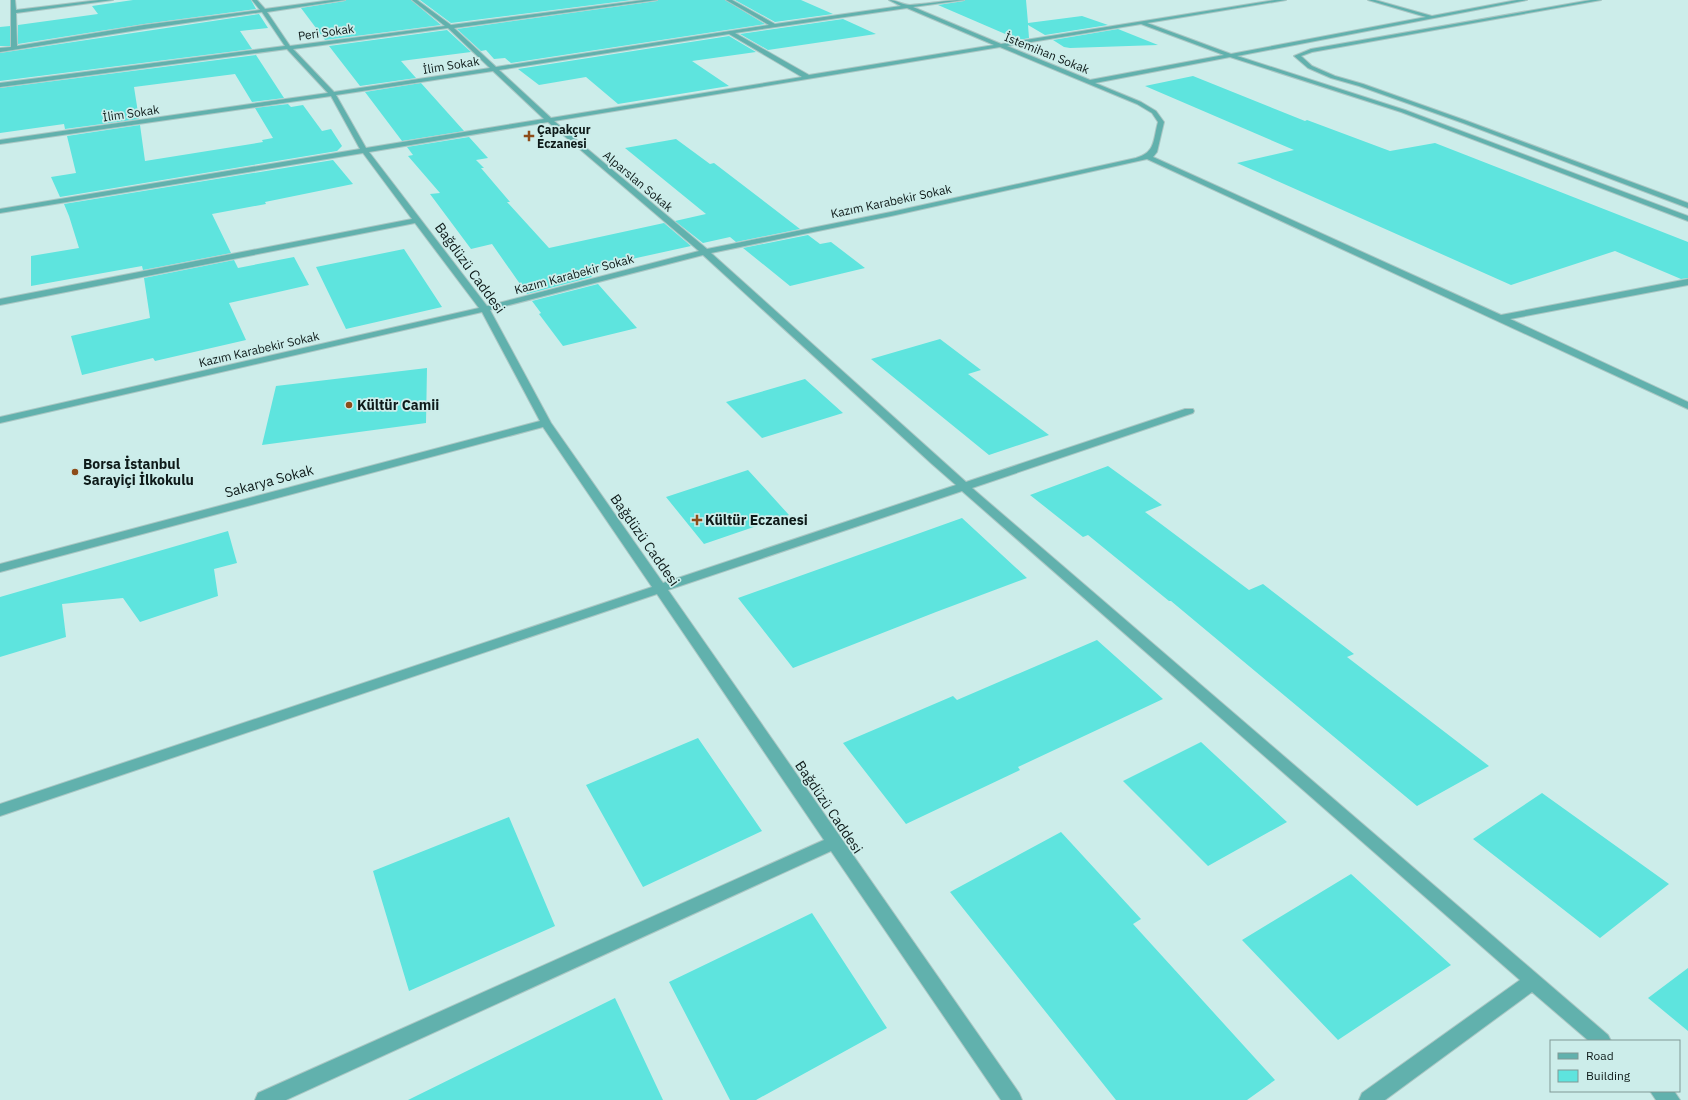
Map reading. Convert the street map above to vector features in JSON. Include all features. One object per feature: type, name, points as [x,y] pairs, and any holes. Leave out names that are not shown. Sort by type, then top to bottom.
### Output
[{"type":"street","points":[[13,0],[14,48]]},
{"type":"street","points":[[14,12],[111,0]]},
{"type":"street","name":"Bağdüzü Caddesi","points":[[254,0],[264,11],[289,48],[333,95],[364,150],[485,309],[546,422],[1012,1100]]},
{"type":"street","points":[[0,50],[343,0]]},
{"type":"street","name":"Alparslan Sokak","points":[[414,0],[450,27],[550,120],[705,252],[964,486],[1601,1040]]},
{"type":"street","name":"Peri Sokak","points":[[0,85],[655,0]]},
{"type":"street","points":[[728,0],[774,26]]},
{"type":"street","name":"İstemihan Sokak","points":[[891,0],[1139,103],[1154,112],[1161,122],[1151,155]]},
{"type":"street","name":"İlim Sokak","points":[[0,142],[333,95],[905,6],[962,0]]},
{"type":"street","points":[[0,211],[1284,0]]},
{"type":"street","points":[[1370,0],[1434,18]]},
{"type":"street","points":[[1090,82],[1525,0]]},
{"type":"street","points":[[1599,0],[1311,51],[1297,56],[1310,67],[1332,77],[1361,85],[1465,122],[1688,206]]},
{"type":"street","points":[[1229,4],[1236,8]]},
{"type":"street","points":[[1141,23],[1229,55],[1403,111],[1688,219]]},
{"type":"street","points":[[730,33],[809,78]]},
{"type":"street","points":[[1151,155],[1688,406]]},
{"type":"street","name":"Kazım Karabekir Sokak","points":[[0,420],[485,309],[705,252],[891,214],[1151,155]]},
{"type":"street","points":[[0,302],[417,220]]},
{"type":"street","points":[[1500,318],[1688,282]]},
{"type":"street","points":[[0,810],[1189,411]]},
{"type":"street","name":"Sakarya Sokak","points":[[0,568],[546,422]]},
{"type":"street","points":[[265,1100],[834,842]]},
{"type":"street","points":[[1369,1100],[1533,981]]},
{"type":"street","points":[[1661,1092],[1670,1100]]},
{"type":"building","points":[[133,0],[251,0],[256,9],[144,24],[18,44],[18,25],[98,14],[92,6]]},
{"type":"building","points":[[346,0],[411,0],[441,25],[325,40],[301,8]]},
{"type":"building","points":[[420,0],[632,0],[451,23]]},
{"type":"building","points":[[725,0],[765,24],[511,63],[505,58],[494,59],[486,50],[481,51],[457,29],[657,1]]},
{"type":"building","points":[[735,0],[801,0],[833,14],[775,22]]},
{"type":"building","points":[[965,0],[1026,0],[1028,23],[1082,16],[1108,25],[1045,35],[1028,25],[1029,38],[1019,40],[938,5]]},
{"type":"building","points":[[259,14],[268,28],[240,31],[252,49],[0,81],[0,53]]},
{"type":"building","points":[[843,19],[876,34],[768,50],[740,34]]},
{"type":"building","points":[[10,26],[10,46],[0,46],[0,27]]},
{"type":"building","points":[[1118,29],[1158,45],[1070,48],[1064,47],[1053,40]]},
{"type":"building","points":[[447,30],[471,52],[401,61],[416,78],[360,86],[329,46]]},
{"type":"building","points":[[729,36],[756,52],[692,61],[729,86],[618,104],[586,77],[539,85],[518,69]]},
{"type":"building","points":[[256,55],[284,98],[252,102],[235,74],[134,87],[139,119],[65,129],[64,124],[0,133],[0,88]]},
{"type":"building","points":[[1193,76],[1305,121],[1307,120],[1390,151],[1435,143],[1688,242],[1688,278],[1681,279],[1615,251],[1511,285],[1237,163],[1294,150],[1145,86]]},
{"type":"building","points":[[421,83],[464,131],[402,141],[365,92]]},
{"type":"building","points":[[288,104],[291,107],[303,105],[322,131],[331,129],[342,146],[337,151],[60,197],[51,177],[76,173],[67,136],[140,125],[145,161],[263,142],[262,140],[273,138],[255,108]]},
{"type":"building","points":[[469,137],[488,158],[476,160],[484,168],[481,168],[510,202],[507,202],[549,248],[664,223],[691,246],[600,266],[601,268],[587,271],[592,277],[527,294],[492,244],[471,249],[430,194],[440,193],[408,156],[413,155],[407,147]]},
{"type":"building","points":[[676,139],[710,164],[714,163],[800,229],[736,242],[730,237],[703,243],[675,221],[706,214],[625,148]]},
{"type":"building","points":[[333,160],[353,184],[265,202],[266,204],[212,214],[231,253],[143,270],[142,266],[31,286],[31,256],[79,248],[64,204]]},
{"type":"building","points":[[808,235],[820,244],[831,242],[865,268],[790,286],[743,248]]},
{"type":"building","points":[[404,249],[442,307],[346,329],[316,267]]},
{"type":"building","points":[[294,257],[309,285],[229,303],[246,340],[155,361],[153,358],[82,375],[71,336],[150,318],[144,278],[234,260],[238,268]]},
{"type":"building","points":[[598,284],[637,328],[563,346],[539,314],[541,313],[532,301]]},
{"type":"building","points":[[940,339],[981,370],[968,374],[1049,435],[989,455],[871,359]]},
{"type":"building","name":"Kültür Camii","points":[[427,368],[426,423],[262,445],[276,386]]},
{"type":"building","points":[[805,379],[843,413],[762,438],[726,402]]},
{"type":"building","points":[[1108,466],[1162,505],[1145,512],[1249,590],[1263,584],[1354,654],[1347,657],[1489,766],[1417,806],[1171,601],[1169,601],[1088,535],[1083,537],[1030,495]]},
{"type":"building","points":[[748,470],[789,515],[704,544],[666,497]]},
{"type":"building","points":[[962,518],[1027,578],[793,668],[738,598]]},
{"type":"building","points":[[228,531],[237,563],[214,569],[218,596],[140,622],[123,598],[62,604],[66,637],[0,657],[0,597]]},
{"type":"building","points":[[1097,640],[1163,699],[1018,767],[1020,770],[906,824],[843,743],[953,696],[957,700]]},
{"type":"building","points":[[698,738],[762,831],[643,887],[586,785]]},
{"type":"building","points":[[1201,742],[1287,822],[1208,866],[1123,781]]},
{"type":"building","points":[[1542,793],[1669,884],[1600,938],[1473,839]]},
{"type":"building","points":[[509,817],[555,926],[409,991],[373,871]]},
{"type":"building","points":[[1061,832],[1141,919],[1133,924],[1275,1080],[1247,1100],[1116,1100],[950,892]]},
{"type":"building","points":[[1351,874],[1451,965],[1338,1040],[1242,940]]},
{"type":"building","points":[[812,913],[887,1028],[756,1100],[730,1100],[669,982]]},
{"type":"building","points":[[1688,968],[1688,1031],[1648,998]]},
{"type":"building","points":[[615,998],[663,1100],[408,1100]]},
{"type":"place","name":"Çapakçur Eczanesi","points":[[529,136]]},
{"type":"place","name":"Kültür Camii","points":[[349,405]]},
{"type":"place","name":"Borsa İstanbul Sarayiçi İlkokulu","points":[[75,472]]},
{"type":"place","name":"Kültür Eczanesi","points":[[697,520]]}]
